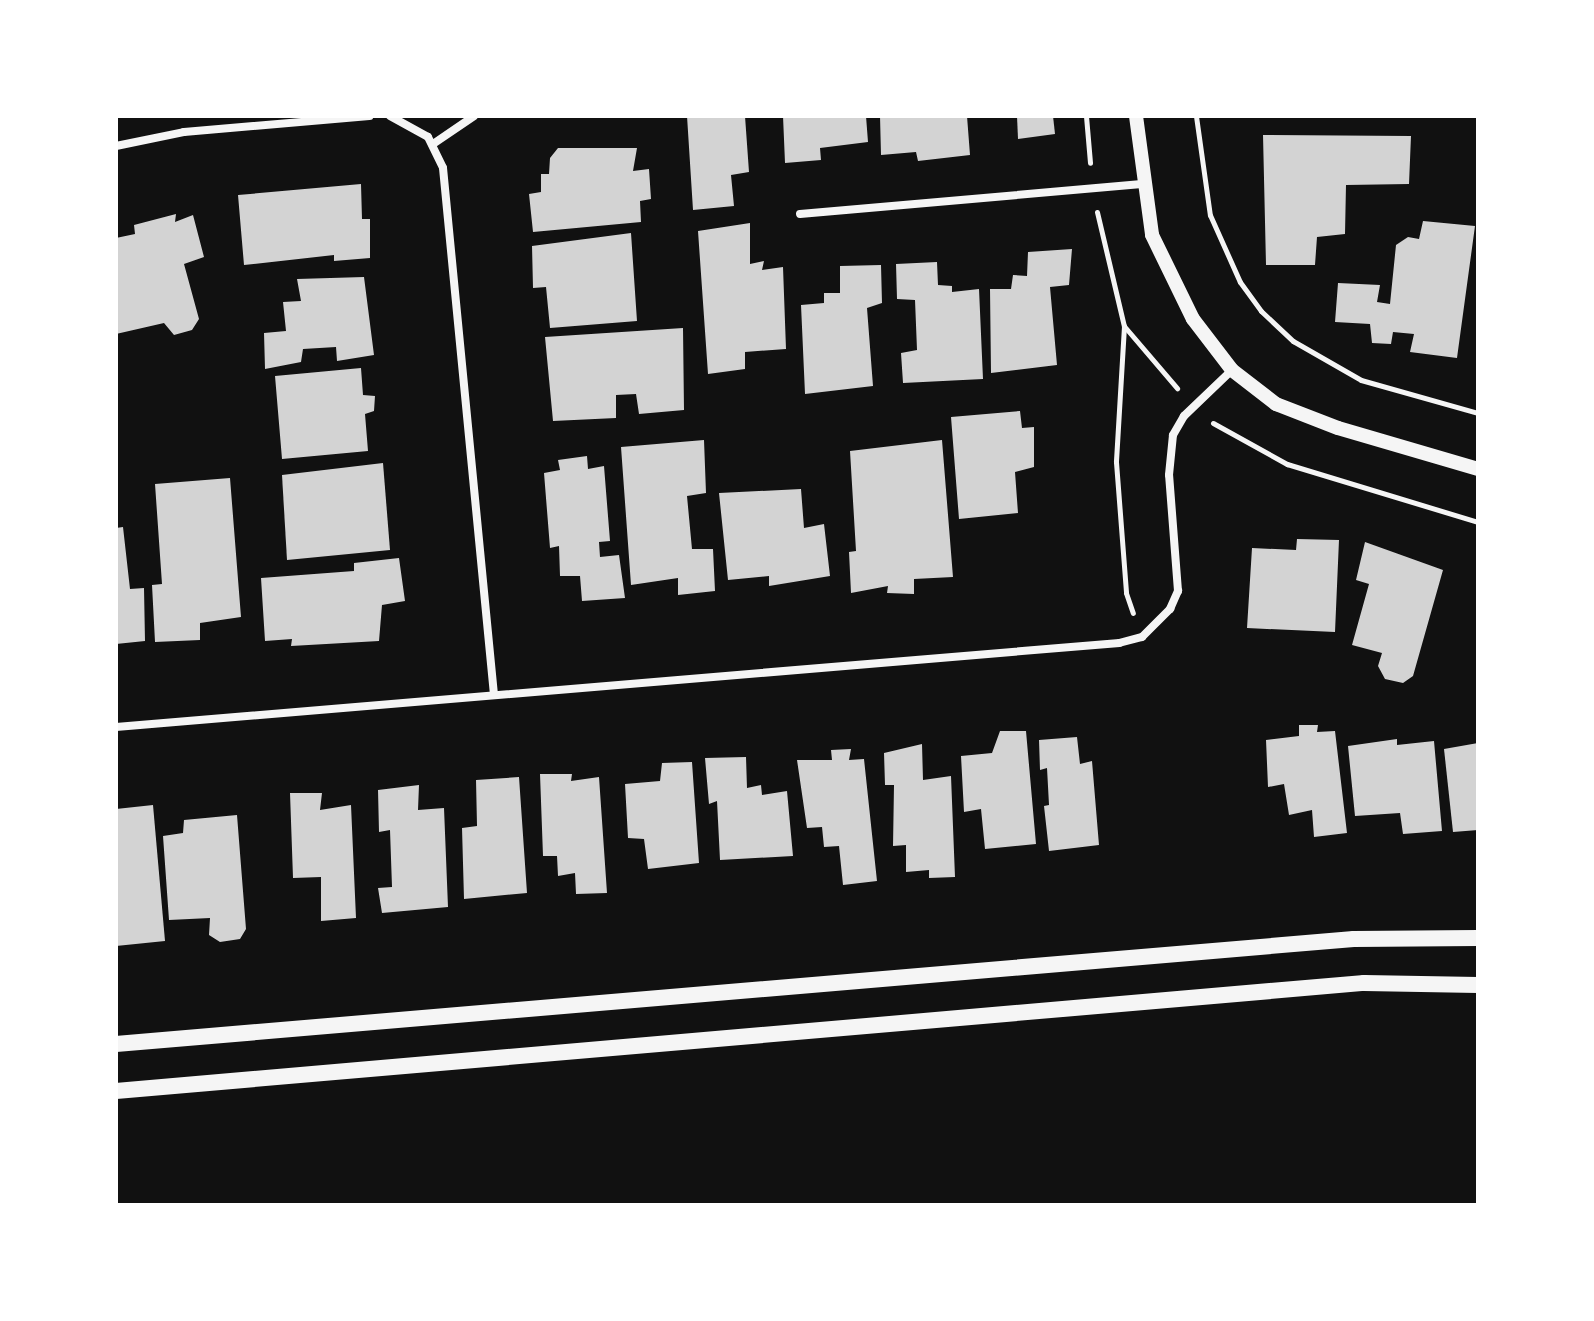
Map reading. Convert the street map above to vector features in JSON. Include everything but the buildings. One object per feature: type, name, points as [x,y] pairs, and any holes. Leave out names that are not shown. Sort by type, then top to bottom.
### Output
[{"type":"main road","points":[[116,1044],[1354,939],[1478,938]]},
{"type":"main road","points":[[116,1091],[1364,983],[1478,985]]},
{"type":"street","points":[[116,146],[184,132],[369,116]]},
{"type":"street","points":[[390,116],[418,127],[433,144],[443,168],[494,695]]},
{"type":"street","points":[[433,144],[474,116]]},
{"type":"street","points":[[1136,116],[1142,184],[1152,235],[1193,319],[1232,370],[1276,404],[1338,428],[1478,469]]},
{"type":"street","points":[[800,214],[1142,184]]},
{"type":"street","points":[[116,727],[1119,643],[1146,633],[1170,609],[1178,591],[1168,455],[1173,435],[1194,405],[1232,370]]},
{"type":"path","points":[[1086,116],[1093,188],[1124,326],[1116,462],[1126,593],[1146,633]]},
{"type":"path","points":[[1196,116],[1210,215],[1240,282],[1261,311],[1293,341],[1361,380],[1478,413]]},
{"type":"path","points":[[1124,326],[1157,369],[1194,405],[1249,447],[1287,464],[1478,522]]}]
